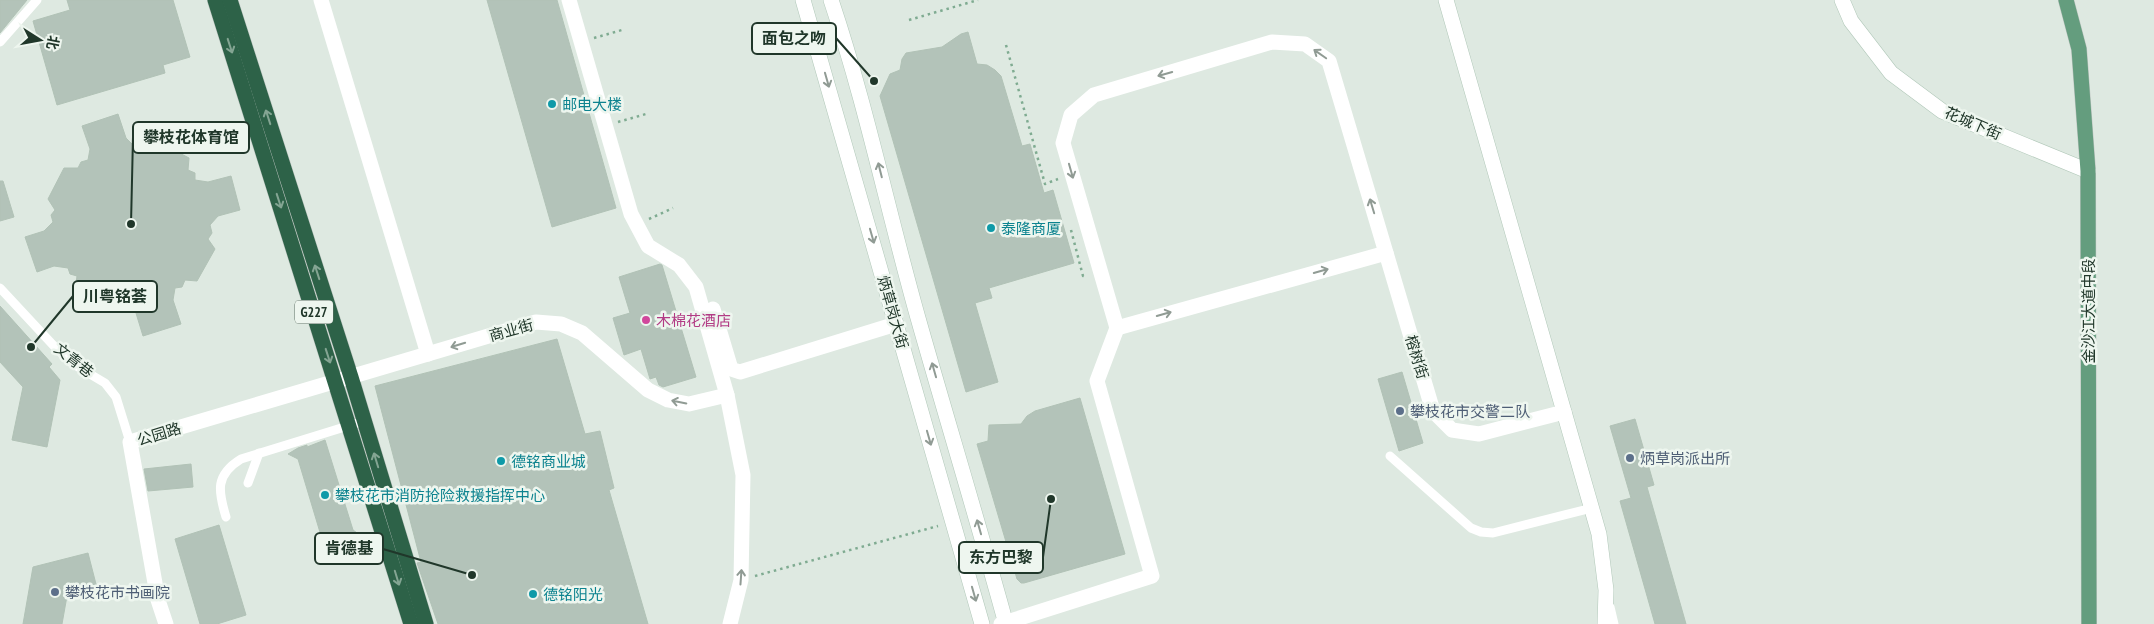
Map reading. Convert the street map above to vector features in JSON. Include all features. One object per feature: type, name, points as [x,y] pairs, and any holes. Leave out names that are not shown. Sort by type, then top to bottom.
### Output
[{"type":"highway","name":"G227","points":[[215,0],[411,624]]},
{"type":"highway","name":"G227","points":[[230,0],[351,377],[426,624]]},
{"type":"main road","name":"金沙江大道中段","points":[[2066,0],[2079,49],[2088,171],[2089,624]]},
{"type":"street","points":[[321,0],[428,354]]},
{"type":"street","points":[[569,0],[631,214],[648,246],[679,265],[696,287],[727,395],[743,475],[741,580],[730,624]]},
{"type":"street","name":"炳草岗大街","points":[[803,0],[982,624]]},
{"type":"street","name":"炳草岗大街","points":[[831,0],[846,43],[918,319],[1004,624]]},
{"type":"street","points":[[1446,0],[1600,534],[1606,590],[1605,624]]},
{"type":"street","name":"花城下街","points":[[1842,0],[1851,21],[1891,73],[1942,111],[2088,171]]},
{"type":"street","name":"榕树街","points":[[1117,328],[1063,143],[1071,115],[1094,95],[1272,42],[1305,44],[1328,61],[1433,411],[1452,430],[1480,434],[1564,412]]},
{"type":"street","points":[[1004,624],[1152,576],[1097,381],[1117,328],[1386,252]]},
{"type":"street","points":[[696,287],[708,290],[731,369],[740,372],[896,324]]},
{"type":"street","name":"商业街","points":[[336,382],[536,322],[561,324],[582,333],[648,390],[668,400],[689,404],[727,395]]},
{"type":"street","name":"公园路","points":[[166,624],[158,600],[130,442],[336,382]]},
{"type":"lane","points":[[0,42],[37,0]]},
{"type":"lane","name":"文青巷","points":[[0,288],[73,364],[105,383],[116,396],[130,442]]},
{"type":"lane","points":[[226,518],[220,498],[220,487],[223,475],[230,465],[241,459],[364,420]]},
{"type":"lane","points":[[248,483],[259,453]]},
{"type":"lane","points":[[1390,456],[1471,528],[1481,532],[1493,533],[1592,508]]},
{"type":"lane","points":[[1606,590],[1614,624]]},
{"type":"path","points":[[909,20],[978,0]]},
{"type":"path","points":[[581,42],[622,30]]},
{"type":"path","points":[[1006,44],[1044,184],[1058,179]]},
{"type":"path","points":[[606,126],[646,114]]},
{"type":"path","points":[[1070,228],[1083,276],[1101,272]]},
{"type":"path","points":[[741,580],[953,522]]},
{"type":"building","points":[[0,0],[27,0],[0,33]]},
{"type":"building","points":[[67,0],[173,0],[190,57],[163,65],[165,73],[57,105],[33,21],[70,10]]},
{"type":"building","name":"邮电大楼","points":[[487,0],[557,0],[616,208],[552,227]]},
{"type":"building","name":"泰隆商厦","points":[[968,32],[977,64],[987,65],[1001,76],[1022,146],[1030,144],[1044,193],[1053,190],[1074,263],[989,288],[992,298],[975,303],[998,382],[966,392],[880,96],[890,74],[900,70],[902,59],[906,53],[942,47],[961,34]]},
{"type":"building","points":[[118,114],[126,138],[135,147],[141,144],[146,148],[157,141],[189,158],[188,170],[195,173],[195,180],[208,182],[231,176],[240,210],[218,216],[210,225],[212,233],[208,239],[215,249],[197,281],[185,280],[182,287],[175,288],[173,300],[181,324],[143,336],[132,300],[123,305],[117,301],[105,308],[75,291],[77,276],[70,274],[68,268],[54,266],[37,272],[25,237],[44,231],[53,222],[51,215],[55,210],[48,199],[64,168],[78,168],[81,162],[88,160],[90,149],[82,126]]},
{"type":"building","points":[[0,181],[3,181],[14,217],[0,221]]},
{"type":"building","points":[[660,264],[662,265],[696,377],[663,387],[659,385],[656,377],[650,379],[641,349],[624,355],[613,318],[630,313],[619,277]]},
{"type":"building","points":[[0,306],[52,364],[49,367],[60,380],[47,447],[12,440],[23,387],[0,362]]},
{"type":"building","name":"德铭商业城","points":[[557,339],[585,434],[600,431],[614,488],[609,490],[648,624],[438,624],[417,563],[421,562],[375,386]]},
{"type":"building","name":"攀枝花市交警二队","points":[[1402,372],[1423,443],[1399,451],[1378,379]]},
{"type":"building","points":[[1080,398],[1125,554],[1021,583],[1017,579],[977,444],[988,441],[989,425],[1021,424],[1027,416],[1035,411]]},
{"type":"building","points":[[1635,419],[1654,485],[1647,487],[1686,624],[1655,624],[1620,501],[1631,498],[1610,426]]},
{"type":"building","name":"攀枝花市消防抢险救援指挥中心","points":[[325,440],[353,530],[364,538],[317,552],[322,539],[298,459],[288,454],[298,448],[307,445],[307,447]]},
{"type":"building","points":[[191,464],[193,487],[148,491],[144,469]]},
{"type":"building","points":[[219,525],[246,615],[217,624],[200,624],[175,539]]},
{"type":"building","name":"攀枝花市书画院","points":[[88,553],[97,588],[67,596],[62,624],[23,624],[33,567]]},
{"type":"place","name":"面包之吻","points":[[874,81]]},
{"type":"place","name":"邮电大楼","points":[[552,104]]},
{"type":"place","name":"攀枝花体育馆","points":[[131,224]]},
{"type":"place","name":"泰隆商厦","points":[[991,228]]},
{"type":"place","name":"木棉花酒店","points":[[646,320]]},
{"type":"place","name":"川粤铭荟","points":[[31,347]]},
{"type":"place","name":"攀枝花市交警二队","points":[[1400,411]]},
{"type":"place","name":"炳草岗派出所","points":[[1630,458]]},
{"type":"place","name":"德铭商业城","points":[[501,461]]},
{"type":"place","name":"攀枝花市消防抢险救援指挥中心","points":[[325,495]]},
{"type":"place","name":"东方巴黎","points":[[1051,499]]},
{"type":"place","name":"肯德基","points":[[472,575]]},
{"type":"place","name":"攀枝花市书画院","points":[[55,592]]},
{"type":"place","name":"德铭阳光","points":[[533,594]]}]
